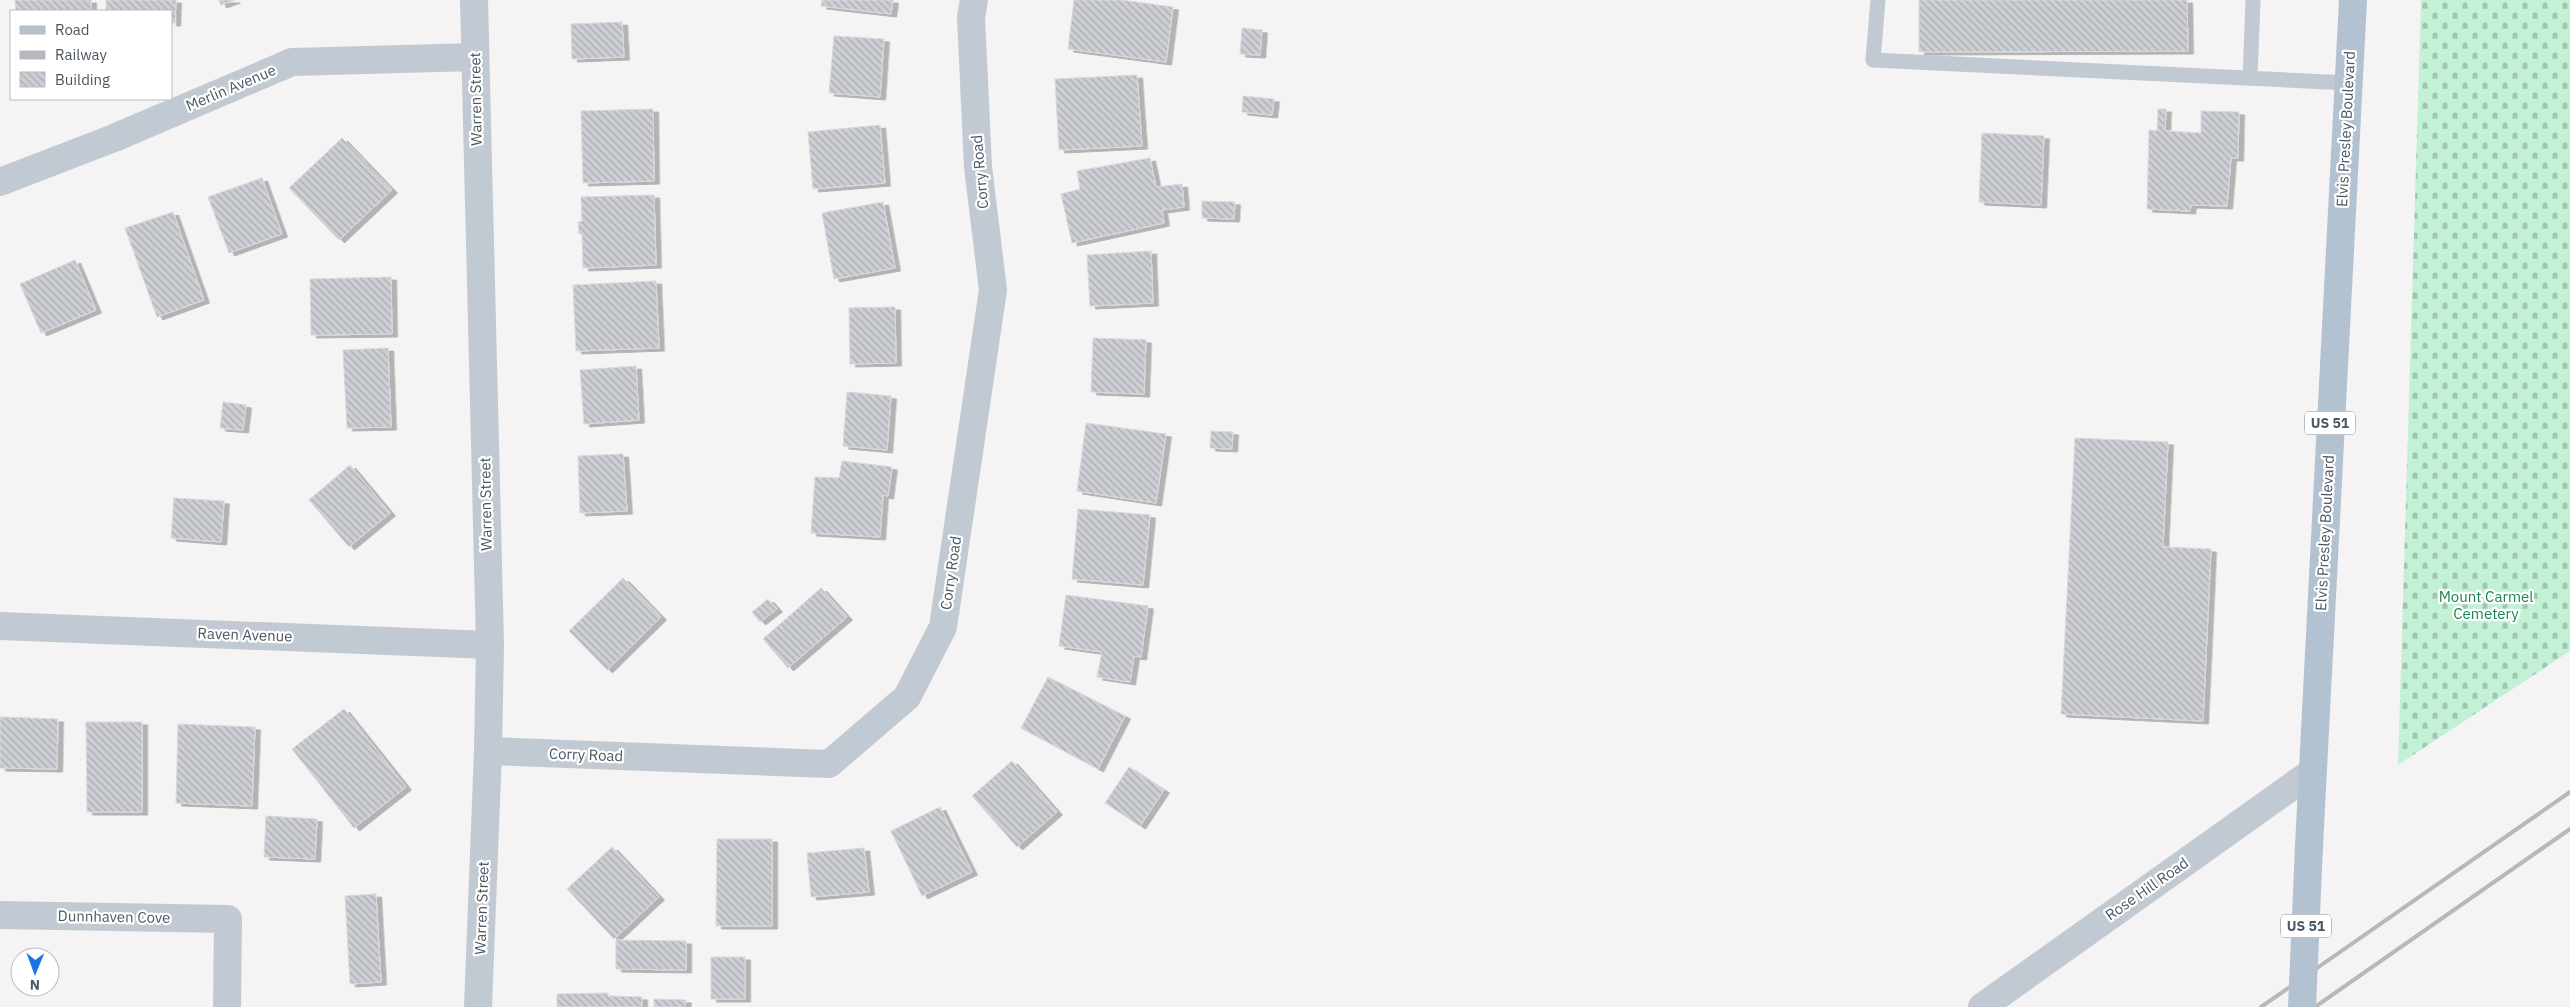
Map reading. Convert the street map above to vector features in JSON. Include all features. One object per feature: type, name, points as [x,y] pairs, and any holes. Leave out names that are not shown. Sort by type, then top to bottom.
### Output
[{"type":"main road","name":"Elvis Presley Boulevard","points":[[2302,1007],[2312,772],[2353,0]]},
{"type":"street","name":"Warren Street","points":[[474,0],[490,645],[488,751],[478,1007]]},
{"type":"street","name":"Corry Road","points":[[488,751],[829,764],[907,697],[943,627],[993,290],[978,167],[971,17],[974,0]]},
{"type":"street","name":"Merlin Avenue","points":[[0,182],[114,138],[292,62],[475,57]]},
{"type":"street","name":"Raven Avenue","points":[[0,626],[490,645]]},
{"type":"street","name":"Rose Hill Road","points":[[1982,1007],[2312,772]]},
{"type":"street","name":"Dunnhaven Cove","points":[[0,915],[228,919],[227,1007]]},
{"type":"lane","points":[[1878,0],[1873,60],[2348,83]]},
{"type":"lane","points":[[2250,78],[2253,0]]},
{"type":"green space","name":"Mount Carmel Cemetery","points":[[2421,0],[2570,0],[2570,651],[2398,765]]},
{"type":"building","points":[[15,0],[91,0],[91,10],[16,10]]},
{"type":"building","points":[[106,0],[176,0],[175,23],[172,23],[172,10],[106,10]]},
{"type":"building","points":[[219,0],[235,0],[221,5]]},
{"type":"building","points":[[822,0],[893,0],[891,14],[821,6]]},
{"type":"building","points":[[1074,0],[1121,0],[1173,7],[1166,62],[1068,49]]},
{"type":"building","points":[[1919,0],[2187,0],[2188,51],[1919,52]]},
{"type":"building","points":[[622,22],[624,57],[572,59],[571,24]]},
{"type":"building","points":[[1242,28],[1262,30],[1260,55],[1240,54]]},
{"type":"building","points":[[834,36],[884,39],[880,97],[829,93]]},
{"type":"building","points":[[1137,75],[1142,146],[1059,150],[1055,79]]},
{"type":"building","points":[[1243,96],[1274,99],[1272,115],[1242,112]]},
{"type":"building","points":[[653,109],[654,181],[583,183],[581,111]]},
{"type":"building","points":[[2158,109],[2166,109],[2165,131],[2201,133],[2201,111],[2239,112],[2238,158],[2231,158],[2227,206],[2191,205],[2190,211],[2147,209],[2149,130],[2157,131]]},
{"type":"building","points":[[880,125],[885,183],[813,189],[808,132]]},
{"type":"building","points":[[1982,133],[2044,136],[2041,205],[1979,202]]},
{"type":"building","points":[[342,138],[392,190],[339,240],[289,188]]},
{"type":"building","points":[[1150,158],[1156,187],[1182,184],[1184,207],[1162,210],[1164,223],[1072,243],[1061,194],[1080,189],[1077,171]]},
{"type":"building","points":[[262,178],[282,234],[229,253],[208,197]]},
{"type":"building","points":[[654,195],[656,265],[583,268],[582,234],[579,234],[578,222],[582,221],[581,197]]},
{"type":"building","points":[[1202,201],[1235,202],[1234,219],[1202,218]]},
{"type":"building","points":[[883,202],[895,268],[834,279],[822,213]]},
{"type":"building","points":[[173,212],[204,300],[157,317],[125,228]]},
{"type":"building","points":[[1151,251],[1153,303],[1090,306],[1087,255]]},
{"type":"building","points":[[75,260],[96,310],[41,333],[20,284]]},
{"type":"building","points":[[391,277],[392,334],[311,335],[310,279]]},
{"type":"building","points":[[656,281],[659,348],[576,351],[573,285]]},
{"type":"building","points":[[895,307],[896,363],[850,364],[849,308]]},
{"type":"building","points":[[1093,338],[1146,340],[1144,394],[1091,392]]},
{"type":"building","points":[[388,348],[391,427],[347,428],[343,350]]},
{"type":"building","points":[[636,366],[639,420],[584,424],[580,370]]},
{"type":"building","points":[[847,392],[891,396],[887,450],[843,446]]},
{"type":"building","points":[[223,402],[246,405],[243,430],[220,428]]},
{"type":"building","points":[[1086,423],[1166,434],[1156,503],[1077,491]]},
{"type":"building","points":[[1211,431],[1233,432],[1232,449],[1210,448]]},
{"type":"building","points":[[2075,438],[2168,442],[2163,547],[2211,549],[2203,721],[2061,714]]},
{"type":"building","points":[[623,454],[627,511],[580,513],[578,456]]},
{"type":"building","points":[[842,461],[892,467],[888,496],[883,495],[880,537],[811,533],[815,477],[839,478]]},
{"type":"building","points":[[350,465],[390,513],[349,547],[309,500]]},
{"type":"building","points":[[174,498],[224,501],[221,542],[171,538]]},
{"type":"building","points":[[1078,509],[1150,515],[1143,585],[1072,579]]},
{"type":"building","points":[[623,578],[661,617],[607,670],[569,631]]},
{"type":"building","points":[[821,588],[847,617],[788,668],[763,639]]},
{"type":"building","points":[[1066,595],[1148,606],[1141,657],[1134,656],[1130,682],[1097,677],[1102,652],[1059,646]]},
{"type":"building","points":[[768,599],[777,609],[760,622],[752,612]]},
{"type":"building","points":[[1048,677],[1125,716],[1098,769],[1021,728]]},
{"type":"building","points":[[344,709],[406,787],[354,828],[292,749]]},
{"type":"building","points":[[0,717],[58,719],[57,769],[0,768]]},
{"type":"building","points":[[86,722],[142,722],[142,812],[87,812]]},
{"type":"building","points":[[178,724],[255,727],[252,806],[176,803]]},
{"type":"building","points":[[1012,761],[1057,812],[1017,847],[972,796]]},
{"type":"building","points":[[1129,767],[1164,790],[1140,826],[1105,803]]},
{"type":"building","points":[[940,807],[972,872],[922,896],[891,831]]},
{"type":"building","points":[[266,816],[317,819],[315,859],[264,857]]},
{"type":"building","points":[[717,839],[772,839],[772,926],[716,926]]},
{"type":"building","points":[[612,847],[659,897],[614,939],[567,889]]},
{"type":"building","points":[[864,848],[869,892],[811,897],[807,853]]},
{"type":"building","points":[[376,894],[381,982],[350,984],[345,896]]},
{"type":"building","points":[[616,940],[686,941],[686,970],[616,969]]},
{"type":"building","points":[[711,957],[745,957],[745,999],[711,999]]},
{"type":"building","points":[[608,993],[608,996],[642,997],[642,1007],[557,1007],[557,994]]},
{"type":"building","points":[[654,999],[686,1000],[685,1007],[654,1007]]},
{"type":"railway","points":[[2261,1007],[2570,792]]},
{"type":"railway","points":[[2315,1007],[2570,829]]}]
